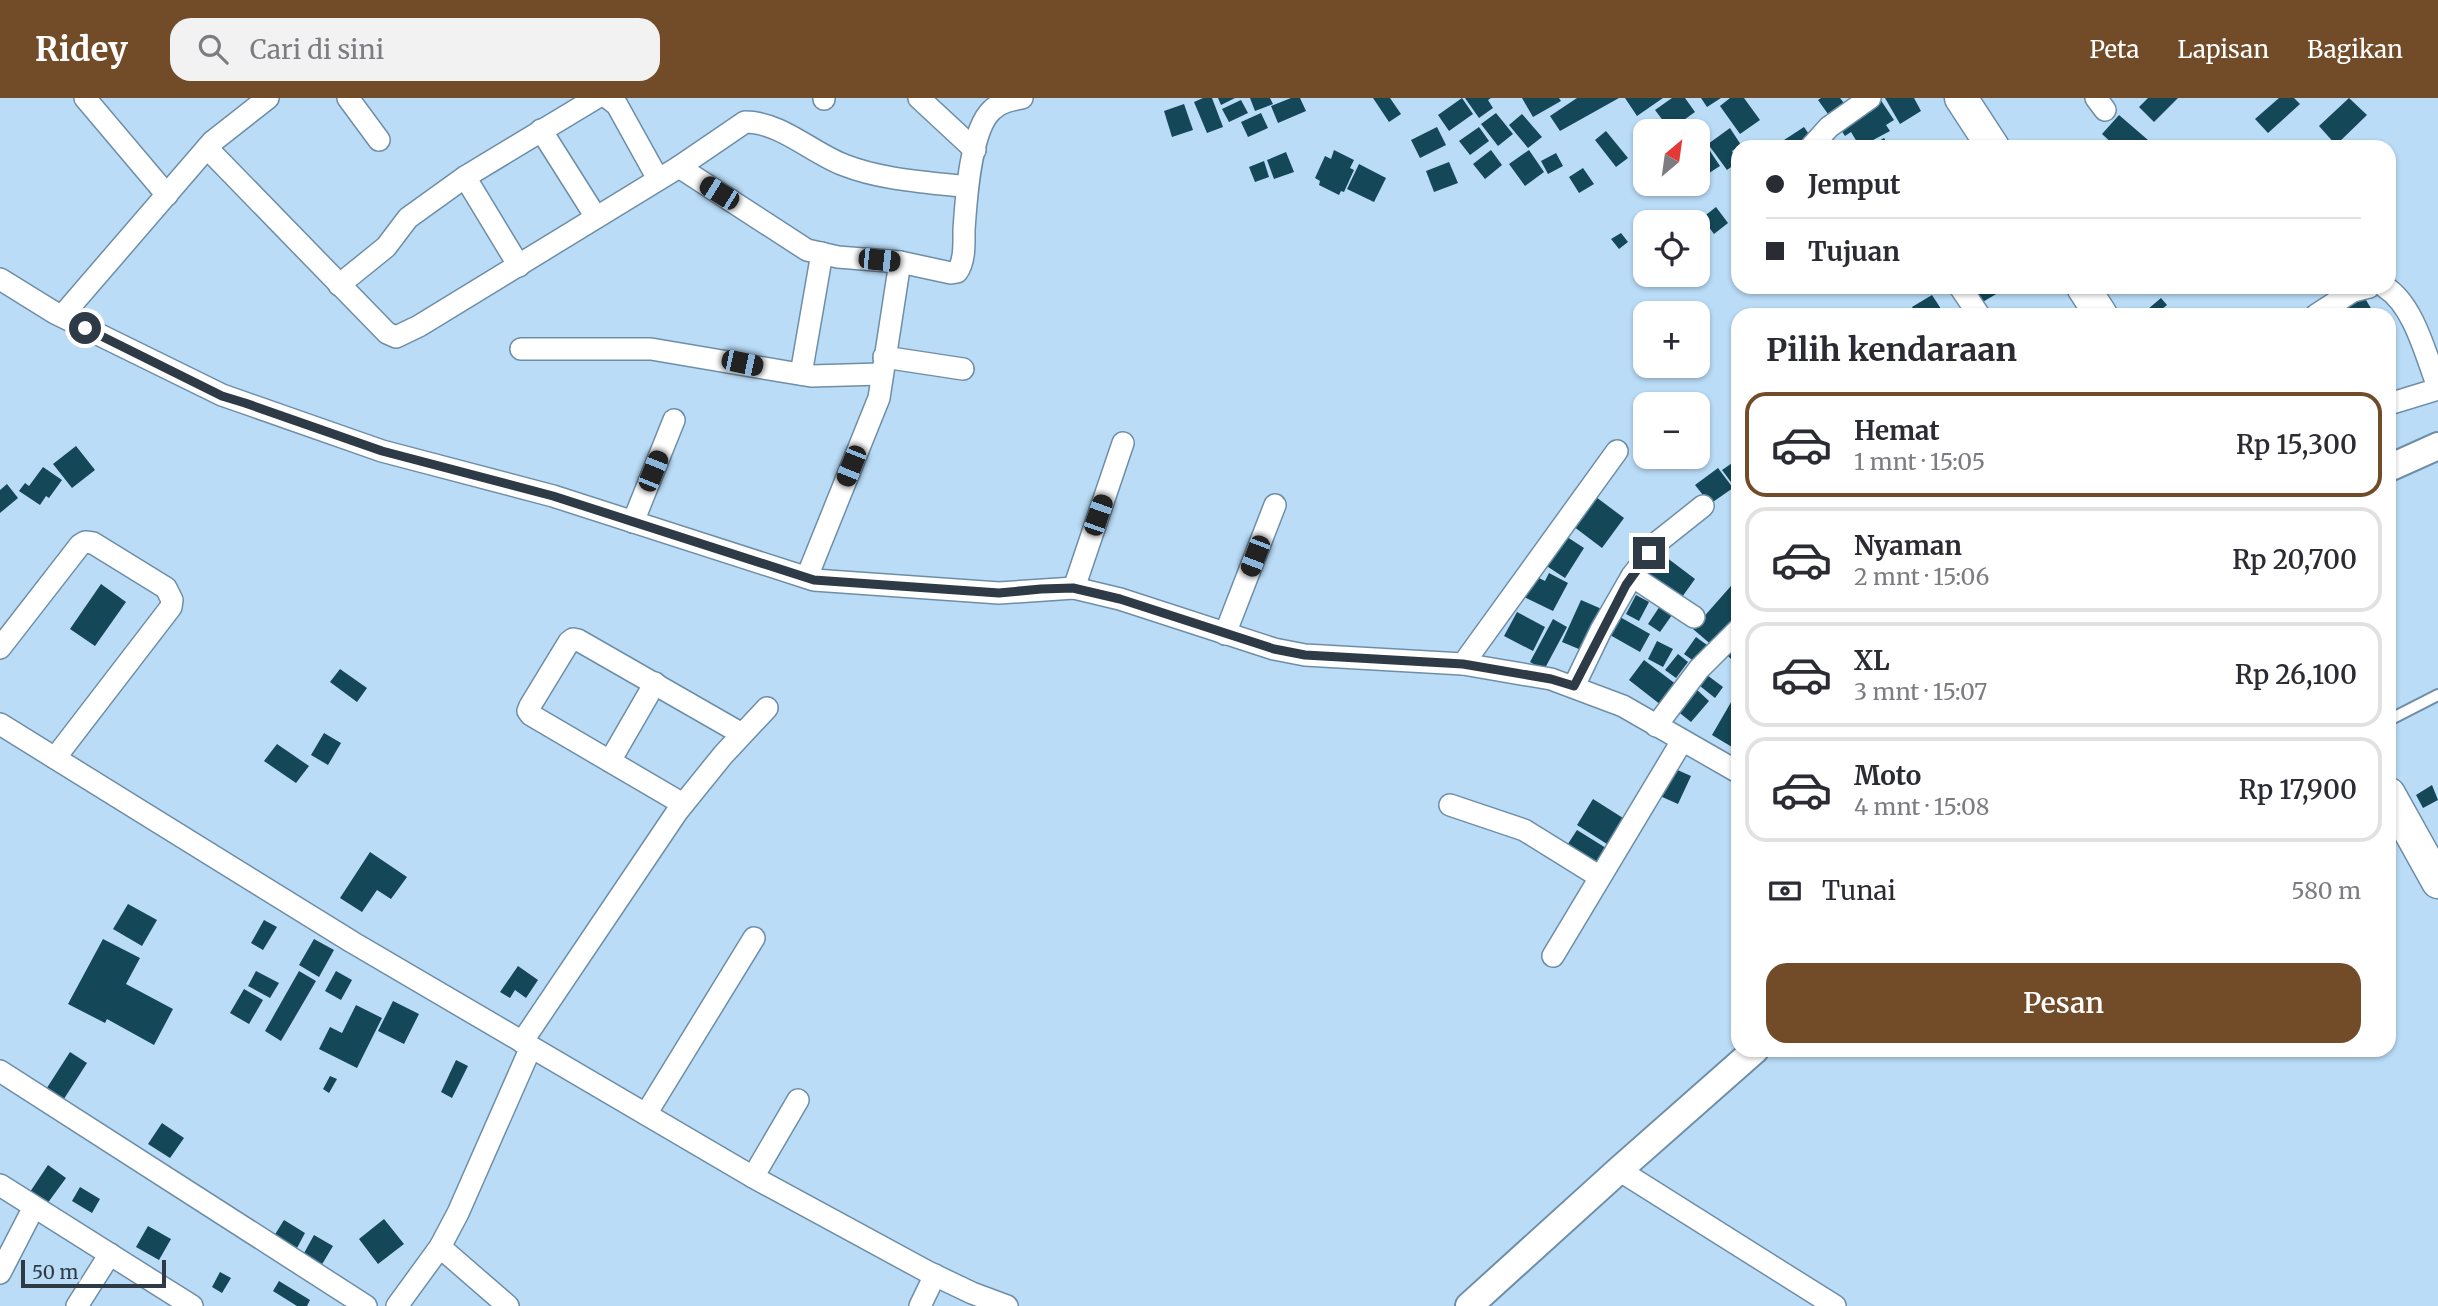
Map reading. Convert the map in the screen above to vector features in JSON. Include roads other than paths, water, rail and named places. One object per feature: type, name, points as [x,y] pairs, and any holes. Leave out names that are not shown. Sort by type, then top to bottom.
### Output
[{"type":"main road","points":[[1961,98],[1988,140]]},
{"type":"main road","points":[[2396,807],[2438,882]]},
{"type":"street","points":[[85,98],[167,195]]},
{"type":"street","points":[[62,316],[217,137],[268,98]]},
{"type":"street","points":[[348,98],[379,140]]},
{"type":"street","points":[[339,285],[386,247],[408,218],[465,177],[596,98]]},
{"type":"street","points":[[608,98],[617,105],[658,179]]},
{"type":"street","points":[[919,98],[975,150]]},
{"type":"street","points":[[679,167],[807,250],[900,262],[951,274],[957,272],[962,260],[967,187],[979,133],[990,111],[1001,103],[1022,98]]},
{"type":"street","points":[[1817,140],[1829,127],[1870,98]]},
{"type":"street","points":[[207,148],[339,285],[387,333],[396,337],[519,266],[679,167],[745,122],[774,128],[844,165],[879,175],[967,187]]},
{"type":"street","points":[[541,130],[596,218]]},
{"type":"street","points":[[465,177],[519,266]]},
{"type":"street","points":[[801,374],[822,253]]},
{"type":"street","points":[[807,577],[879,398],[900,262]]},
{"type":"street","points":[[0,279],[62,316],[222,396],[382,451],[553,496],[807,577],[999,593],[1073,588],[1120,599],[1274,649],[1305,655],[1463,664],[1551,679],[1623,706],[1731,768]]},
{"type":"street","points":[[2327,308],[2348,294]]},
{"type":"street","points":[[2394,294],[2401,300],[2413,322],[2438,388],[2396,402]]},
{"type":"street","points":[[521,349],[650,349],[811,376],[883,366],[963,369]]},
{"type":"street","points":[[633,522],[674,419]]},
{"type":"street","points":[[1073,588],[1123,443]]},
{"type":"street","points":[[2396,465],[2438,446]]},
{"type":"street","points":[[1463,664],[1617,451]]},
{"type":"street","points":[[1226,634],[1275,505]]},
{"type":"street","points":[[1574,686],[1601,630],[1632,576],[1659,541],[1703,506]]},
{"type":"street","points":[[0,648],[85,542],[93,543],[166,588],[171,594],[172,607],[55,758]]},
{"type":"street","points":[[1632,576],[1694,617]]},
{"type":"street","points":[[1656,726],[1699,669],[1731,636]]},
{"type":"street","points":[[683,804],[528,711],[572,639],[742,733]]},
{"type":"street","points":[[610,761],[655,683]]},
{"type":"street","points":[[397,1306],[440,1247],[458,1213],[526,1044],[683,804],[742,733],[767,708]]},
{"type":"street","points":[[0,724],[352,942],[753,1177],[935,1275],[1007,1306]]},
{"type":"street","points":[[1553,956],[1682,741]]},
{"type":"street","points":[[1450,806],[1524,830],[1600,877]]},
{"type":"street","points":[[646,1114],[754,938]]},
{"type":"street","points":[[1469,1306],[1747,1057]]},
{"type":"street","points":[[0,1071],[366,1306]]},
{"type":"street","points":[[753,1177],[798,1100]]},
{"type":"street","points":[[1619,1170],[1835,1306]]},
{"type":"street","points":[[0,1185],[190,1305]]},
{"type":"street","points":[[0,1273],[34,1207]]},
{"type":"street","points":[[440,1247],[508,1306]]},
{"type":"street","points":[[78,1306],[110,1254]]},
{"type":"street","points":[[920,1306],[935,1275]]},
{"type":"lane","points":[[2396,716],[2438,695]]}]
